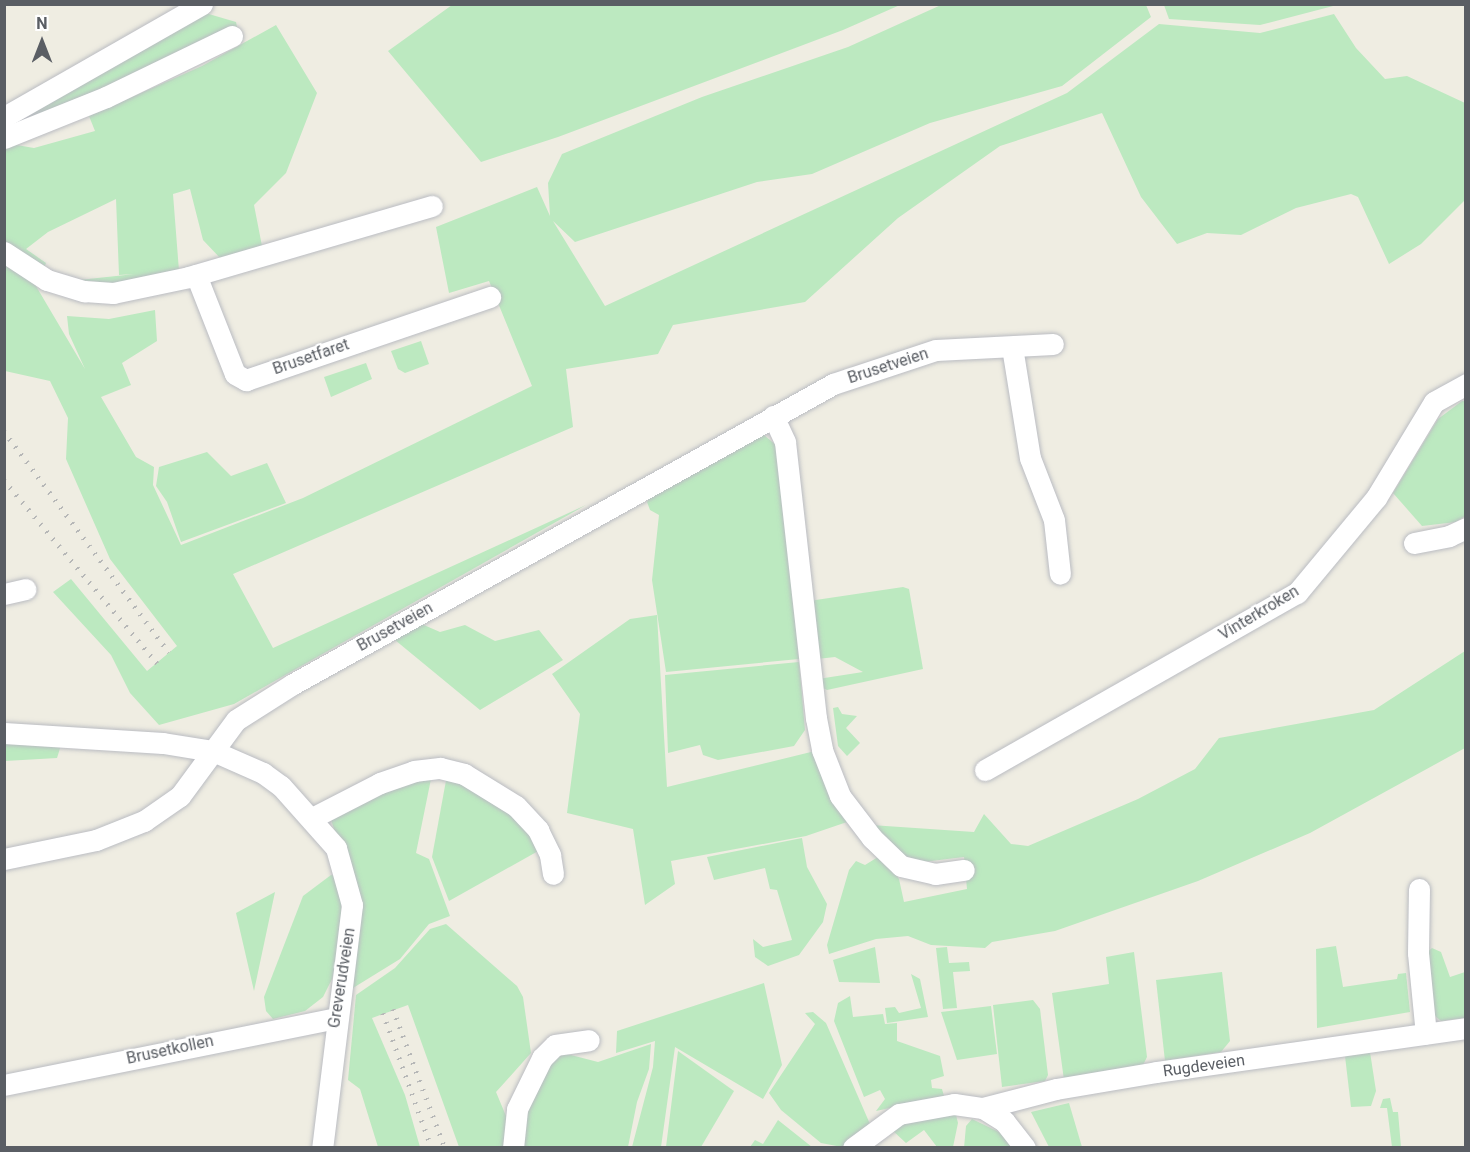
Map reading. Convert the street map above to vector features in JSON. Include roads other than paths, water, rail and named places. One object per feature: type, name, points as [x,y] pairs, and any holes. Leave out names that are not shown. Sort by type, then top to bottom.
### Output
[{"type":"street","points":[[4,117],[202,4]]},
{"type":"street","points":[[4,138],[106,97],[232,36]]},
{"type":"street","points":[[4,252],[47,280],[84,291],[139,290],[432,206]]},
{"type":"street","name":"Brusetfaret","points":[[196,275],[235,374],[246,380],[490,297]]},
{"type":"street","name":"Brusetveien","points":[[4,859],[96,840],[144,821],[180,796],[236,720],[293,684],[833,384],[936,350],[1053,344]]},
{"type":"street","points":[[1012,347],[1030,458],[1054,520],[1060,574]]},
{"type":"street","name":"Vinterkroken","points":[[986,770],[1297,593],[1376,498],[1434,402],[1466,384]]},
{"type":"street","points":[[773,416],[785,442],[816,718],[822,750],[840,796],[872,838],[901,866],[935,874],[964,870]]},
{"type":"street","points":[[1414,543],[1449,536],[1466,528]]},
{"type":"street","points":[[4,594],[25,589]]},
{"type":"street","points":[[4,733],[163,743],[213,751]]},
{"type":"street","name":"Greverudveien","points":[[213,751],[263,773],[312,818],[336,848],[352,905],[344,989],[337,1018],[322,1148]]},
{"type":"street","points":[[312,818],[380,783],[414,771],[448,770],[464,774],[516,806],[538,830],[553,874]]},
{"type":"street","points":[[1419,889],[1418,953],[1426,1034]]},
{"type":"street","name":"Brusetkollen","points":[[4,1085],[337,1018]]},
{"type":"street","name":"Rugdeveien","points":[[853,1148],[899,1114],[930,1106],[983,1108],[1056,1089],[1466,1028]]},
{"type":"street","points":[[513,1148],[517,1109],[542,1058],[555,1045],[589,1040]]},
{"type":"street","points":[[983,1108],[1004,1121],[1025,1148]]},
{"type":"railway","points":[[4,431],[169,652]]},
{"type":"railway","points":[[4,480],[157,663]]},
{"type":"railway","points":[[393,1009],[445,1148]]},
{"type":"railway","points":[[383,1013],[432,1148]]}]
